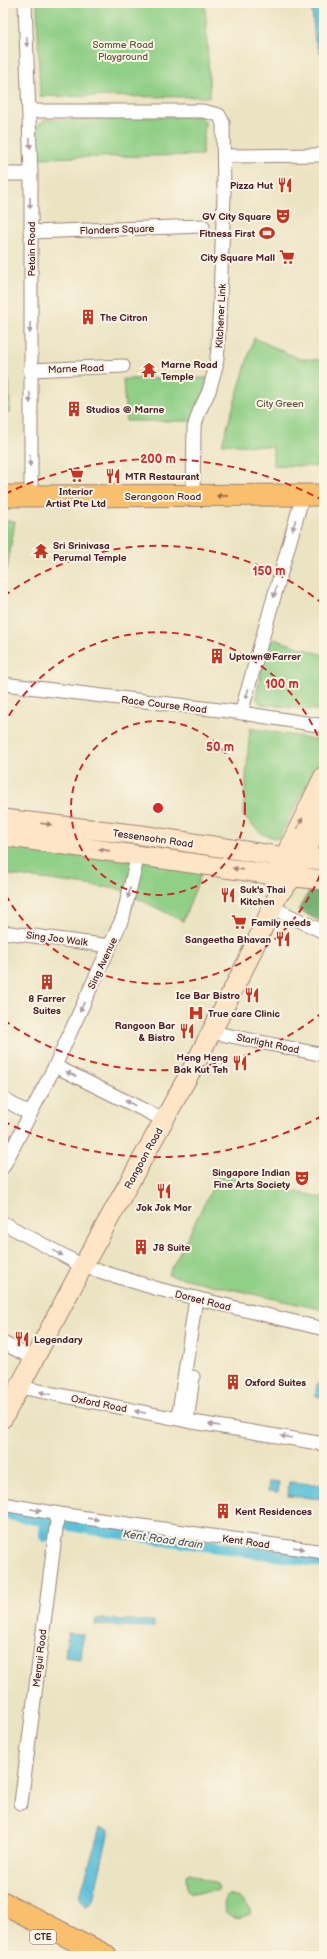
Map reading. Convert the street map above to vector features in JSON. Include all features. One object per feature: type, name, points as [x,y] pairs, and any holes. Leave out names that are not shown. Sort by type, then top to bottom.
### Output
[{"type":"highway","points":[[3,1903],[106,1956]]},
{"type":"highway","name":"CTE","points":[[3,1919],[83,1956]]},
{"type":"main road","name":"Serangoon Road","points":[[3,496],[324,495]]},
{"type":"street","name":"Petain Road","points":[[25,3],[31,174],[31,495]]},
{"type":"street","name":"Kitchener Link","points":[[29,111],[213,112],[219,115],[223,122],[224,156],[218,349],[216,366],[209,391],[199,412],[194,428],[193,496]]},
{"type":"street","points":[[224,156],[324,155]]},
{"type":"street","points":[[3,174],[31,174]]},
{"type":"street","name":"Flanders Square","points":[[30,232],[203,226]]},
{"type":"street","name":"Marne Road","points":[[30,370],[123,366]]},
{"type":"street","points":[[241,713],[303,495]]},
{"type":"street","name":"Race Course Road","points":[[3,684],[241,713],[324,726]]},
{"type":"street","points":[[294,858],[324,776]]},
{"type":"street","points":[[324,815],[294,858],[284,876],[276,901],[324,932]]},
{"type":"street","name":"Tessensohn Road","points":[[3,819],[141,835],[294,858]]},
{"type":"street","name":"Tessensohn Road","points":[[3,836],[284,876]]},
{"type":"street","name":"Sing Avenue","points":[[3,1167],[54,1066],[123,917],[138,855]]},
{"type":"street","points":[[294,858],[324,860]]},
{"type":"street","points":[[284,876],[324,880]]},
{"type":"street","name":"Rangoon Road","points":[[3,1418],[83,1266],[211,1032],[276,901]]},
{"type":"street","name":"Sing Joo Walk","points":[[3,932],[110,946]]},
{"type":"street","name":"Starlight Road","points":[[211,1032],[319,1054],[324,1051]]},
{"type":"street","points":[[54,1066],[164,1120]]},
{"type":"street","points":[[3,1099],[30,1114]]},
{"type":"street","points":[[3,1223],[83,1266]]},
{"type":"street","name":"Dorset Road","points":[[83,1266],[200,1300],[324,1329]]},
{"type":"street","points":[[182,1420],[200,1300]]},
{"type":"street","points":[[3,1343],[35,1359]]},
{"type":"street","name":"Oxford Road","points":[[20,1387],[182,1420],[324,1444]]},
{"type":"street","name":"Kent Road","points":[[3,1504],[55,1517],[324,1552]]},
{"type":"street","name":"Mergui Road","points":[[20,1803],[54,1538],[55,1517]]},
{"type":"green space","name":"Somme Road Playground","points":[[37,3],[205,3],[210,97],[40,96]]},
{"type":"green space","points":[[199,116],[205,122],[202,155],[36,158],[37,126],[45,120]]},
{"type":"green space","name":"City Green","points":[[254,338],[300,359],[324,360],[324,467],[273,465],[273,447],[222,444]]},
{"type":"green space","points":[[210,378],[194,421],[126,421],[123,379]]},
{"type":"green space","points":[[3,381],[9,381],[10,412],[3,412]]},
{"type":"green space","points":[[3,520],[15,522],[7,569],[3,568]]},
{"type":"green space","points":[[274,639],[324,655],[324,711],[261,704],[256,697],[267,644]]},
{"type":"green space","points":[[250,728],[324,741],[320,762],[278,839],[262,834],[243,816]]},
{"type":"green space","points":[[3,836],[205,864],[183,921],[119,889],[3,874]]},
{"type":"green space","points":[[310,890],[324,892],[324,923],[298,910]]},
{"type":"green space","points":[[219,1175],[324,1198],[324,1310],[168,1275]]},
{"type":"green space","points":[[189,1873],[217,1884],[219,1889],[216,1891],[191,1893],[187,1889],[186,1875]]},
{"type":"green space","points":[[228,1895],[239,1898],[251,1909],[251,1913],[239,1918],[228,1915],[224,1906]]},
{"type":"water","points":[[311,3],[324,3],[324,61],[315,40]]},
{"type":"water","points":[[317,1384],[324,1385],[324,1397],[315,1396]]},
{"type":"water","points":[[269,1481],[279,1482],[278,1492],[268,1491]]},
{"type":"water","points":[[289,1482],[324,1485],[323,1499],[288,1496]]},
{"type":"water","points":[[96,1619],[154,1621],[154,1627],[95,1625]]},
{"type":"water","points":[[68,1633],[83,1634],[81,1659],[65,1657]]},
{"type":"water","points":[[100,1828],[109,1830],[93,1900],[90,1904],[85,1906],[81,1901],[80,1896]]},
{"type":"waterway","name":"Kent Road drain","points":[[3,1513],[93,1529],[324,1562]]},
{"type":"waterway","points":[[45,1536],[46,1521]]},
{"type":"place","name":"Pizza Hut","points":[[285,185]]},
{"type":"place","name":"GV City Square","points":[[283,216]]},
{"type":"place","name":"Fitness First","points":[[267,233]]},
{"type":"place","name":"City Square Mall","points":[[287,257]]},
{"type":"place","name":"The Citron","points":[[88,317]]},
{"type":"place","name":"Marne Road Temple","points":[[149,370]]},
{"type":"place","name":"Studios @ Marne","points":[[74,409]]},
{"type":"place","name":"Interior Artist Pte Ltd","points":[[76,475]]},
{"type":"place","name":"MTR Restaurant","points":[[113,476]]},
{"type":"place","name":"Sri Srinivasa Perumal Temple","points":[[41,551]]},
{"type":"place","name":"Uptown@Farrer","points":[[217,656]]},
{"type":"place","name":"Suk's Thai Kitchen","points":[[228,895]]},
{"type":"place","name":"Family needs","points":[[239,922]]},
{"type":"place","name":"Sangeetha Bhavan","points":[[283,939]]},
{"type":"place","name":"8 Farrer Suites","points":[[47,982]]},
{"type":"place","name":"Ice Bar Bistro","points":[[252,995]]},
{"type":"place","name":"True care Clinic","points":[[196,1013]]},
{"type":"place","name":"Rangoon Bar & Bistro","points":[[187,1031]]},
{"type":"place","name":"Heng Heng Bak Kut Teh","points":[[240,1063]]},
{"type":"place","name":"Singapore Indian Fine Arts Society","points":[[302,1178]]},
{"type":"place","name":"Jok Jok Mor","points":[[164,1191]]},
{"type":"place","name":"J8 Suite","points":[[141,1247]]},
{"type":"place","name":"Legendary","points":[[22,1339]]},
{"type":"place","name":"Oxford Suites","points":[[233,1382]]},
{"type":"place","name":"Kent Residences","points":[[223,1511]]}]
